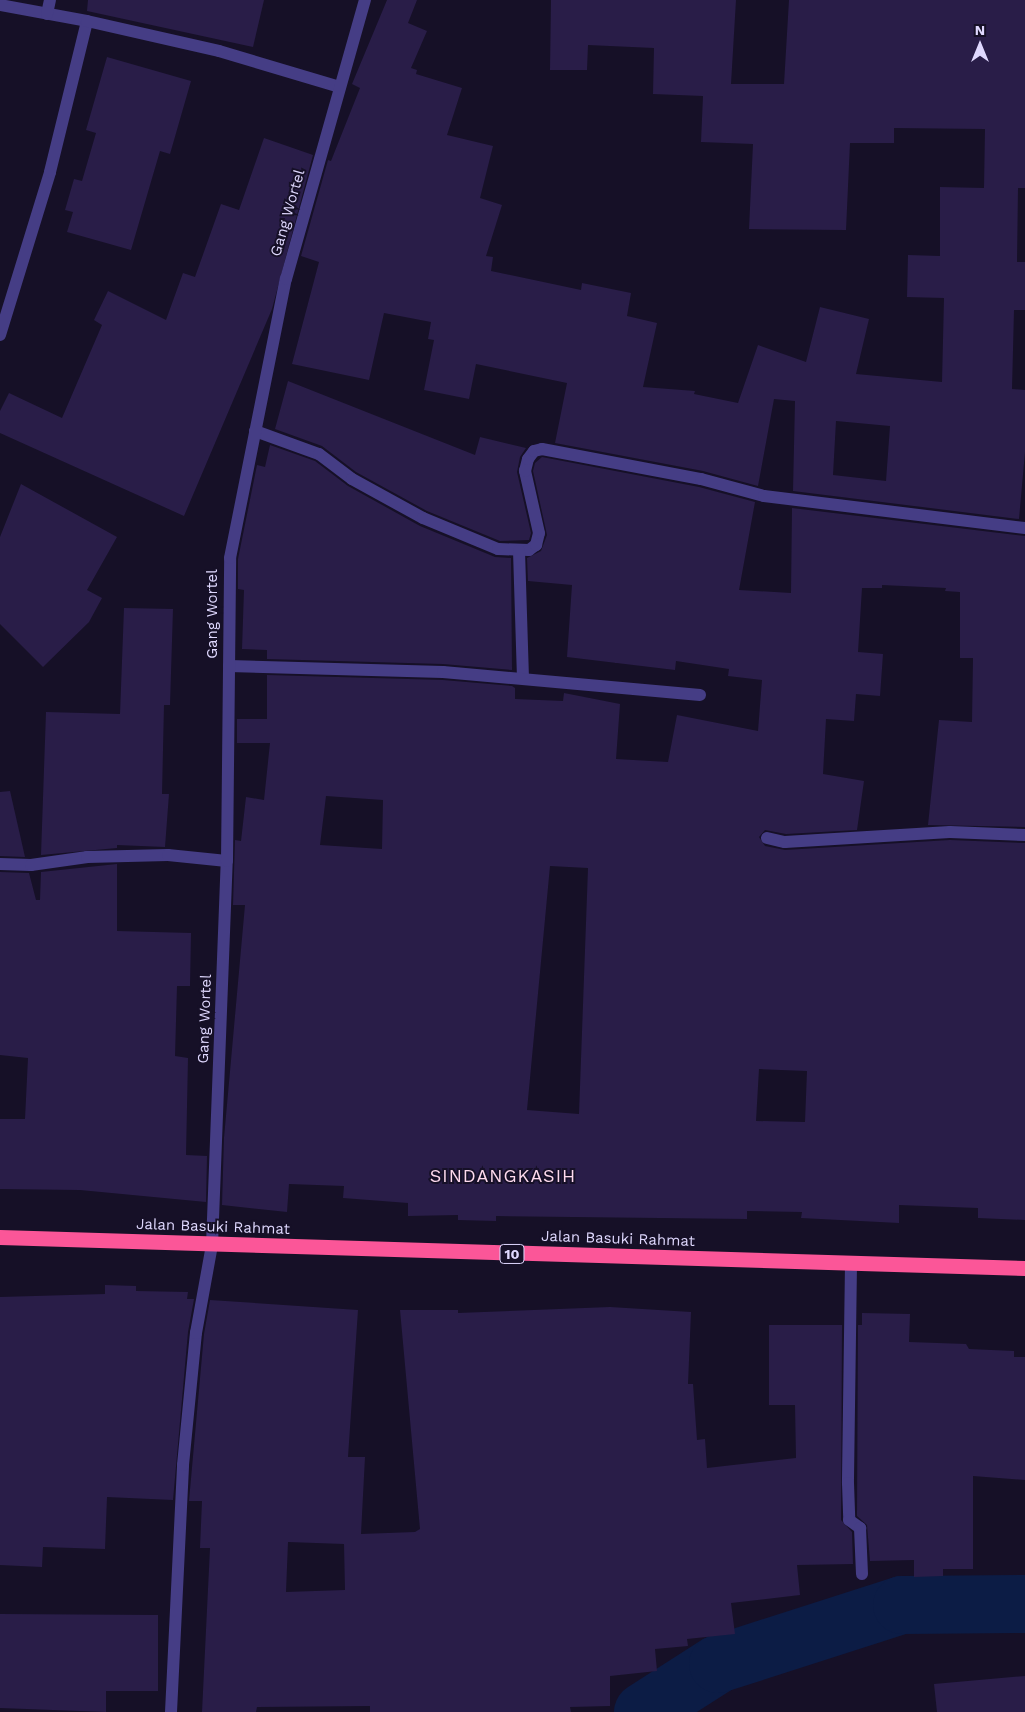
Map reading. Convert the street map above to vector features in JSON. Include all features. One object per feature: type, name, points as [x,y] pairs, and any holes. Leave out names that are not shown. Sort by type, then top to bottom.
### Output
[{"type":"highway","name":"Jalan Basuki Rahmat","points":[[0,1237],[212,1245],[1025,1268]]},
{"type":"street","points":[[47,14],[50,0]]},
{"type":"street","name":"Gang Wortel","points":[[171,1712],[183,1465],[196,1333],[212,1245],[227,861],[229,666],[227,619],[230,558],[286,280],[365,0]]},
{"type":"street","points":[[0,5],[87,21],[219,51],[340,87]]},
{"type":"street","points":[[0,335],[50,172],[87,21]]},
{"type":"street","points":[[256,431],[319,454],[352,479],[423,518],[498,549],[519,551],[536,544],[540,533],[525,471],[528,459],[534,451],[542,449],[701,479],[764,496],[1025,528]]},
{"type":"street","points":[[519,551],[523,677]]},
{"type":"street","points":[[229,666],[523,677],[700,695]]},
{"type":"street","points":[[767,838],[784,842],[950,832],[1025,836]]},
{"type":"street","points":[[0,864],[31,865],[87,857],[168,855],[227,861]]},
{"type":"street","points":[[851,1264],[849,1520],[860,1528],[862,1574]]},
{"type":"building","points":[[88,0],[264,0],[253,47],[87,11]]},
{"type":"building","points":[[387,0],[417,0],[408,23],[427,31],[411,68],[417,70],[416,74],[462,88],[447,135],[493,146],[480,198],[502,205],[486,256],[493,257],[491,271],[581,290],[582,283],[631,293],[627,316],[657,323],[643,387],[695,391],[694,394],[738,403],[758,345],[806,362],[820,307],[869,319],[856,374],[942,382],[944,298],[907,297],[908,255],[940,256],[940,187],[984,188],[985,129],[894,128],[894,143],[850,143],[846,230],[749,229],[753,144],[701,142],[703,96],[653,94],[654,48],[588,45],[587,70],[550,70],[551,0],[736,0],[731,84],[784,84],[789,0],[1025,0],[1025,188],[1018,188],[1017,262],[1025,262],[1025,310],[1014,310],[1012,389],[1025,390],[1025,452],[1019,519],[793,491],[795,401],[774,399],[758,486],[703,471],[555,443],[567,383],[476,364],[469,399],[424,390],[434,340],[428,339],[431,322],[384,313],[369,380],[292,364],[319,262],[301,256],[328,160],[331,161],[360,88],[352,84]],"holes":[[[836,421],[890,426],[886,481],[833,475]]]},
{"type":"building","points":[[107,57],[191,81],[170,154],[160,151],[131,250],[67,232],[73,212],[65,210],[74,179],[82,181],[96,133],[86,130]]},
{"type":"building","points":[[264,138],[313,155],[272,309],[184,516],[0,433],[0,411],[9,393],[62,418],[102,325],[94,320],[108,291],[166,320],[183,273],[195,277],[221,204],[239,210]]},
{"type":"building","points":[[288,381],[475,455],[480,437],[526,448],[520,457],[517,472],[531,533],[529,540],[500,541],[427,511],[356,472],[322,446],[275,429]]},
{"type":"building","points":[[270,445],[315,461],[348,486],[420,526],[495,557],[511,558],[512,670],[443,664],[267,659],[267,650],[242,649],[244,590],[238,589],[238,559],[257,465],[265,467]]},
{"type":"building","points":[[542,457],[699,487],[755,502],[739,590],[791,593],[792,508],[1025,536],[1025,827],[928,825],[939,720],[972,722],[973,658],[960,658],[960,592],[945,591],[946,588],[882,585],[882,588],[862,588],[858,652],[883,654],[880,696],[856,694],[854,721],[826,719],[823,774],[864,781],[857,830],[786,834],[765,830],[759,837],[765,846],[785,850],[950,840],[1025,843],[1025,1220],[978,1218],[978,1208],[899,1205],[899,1223],[801,1218],[802,1212],[747,1211],[747,1219],[496,1216],[496,1221],[458,1220],[458,1215],[408,1216],[408,1203],[343,1198],[344,1186],[289,1184],[287,1212],[222,1205],[224,1138],[245,905],[233,905],[235,840],[241,841],[246,797],[264,800],[270,743],[237,743],[237,719],[267,719],[267,675],[443,680],[512,686],[515,688],[515,699],[563,701],[564,693],[620,704],[616,759],[668,762],[677,715],[758,731],[762,680],[728,676],[729,669],[676,661],[675,670],[567,657],[572,585],[528,581],[527,558],[541,551],[547,535],[533,471],[535,463]],"holes":[[[326,796],[383,800],[382,849],[320,845]],[[550,866],[588,868],[579,1114],[527,1110]],[[759,1069],[807,1071],[805,1122],[756,1121]]]},
{"type":"building","points":[[21,484],[117,537],[87,590],[102,598],[89,622],[43,667],[0,624],[0,537]]},
{"type":"building","points":[[124,608],[173,609],[170,705],[164,705],[162,794],[169,794],[165,847],[117,845],[117,848],[41,855],[46,712],[120,714]]},
{"type":"building","points":[[10,791],[25,857],[0,856],[0,792]]},
{"type":"building","points":[[117,864],[117,931],[191,933],[190,986],[177,986],[175,1056],[188,1058],[186,1155],[207,1156],[206,1202],[80,1190],[0,1189],[0,1119],[25,1119],[28,1058],[0,1055],[0,872],[29,873],[36,900],[40,900],[41,872]]},
{"type":"building","points":[[105,1285],[136,1286],[136,1291],[188,1292],[187,1299],[194,1299],[188,1332],[173,1500],[107,1497],[105,1549],[43,1547],[42,1567],[0,1565],[0,1297],[105,1294]]},
{"type":"building","points":[[210,1300],[358,1310],[348,1457],[365,1457],[361,1534],[415,1532],[420,1529],[400,1310],[458,1310],[458,1313],[610,1307],[691,1312],[688,1384],[693,1384],[697,1440],[705,1439],[707,1468],[796,1458],[795,1405],[769,1405],[769,1325],[842,1325],[841,1520],[852,1532],[853,1564],[797,1565],[800,1595],[731,1603],[735,1634],[687,1639],[688,1646],[655,1649],[657,1671],[610,1676],[610,1706],[570,1707],[571,1712],[370,1712],[370,1706],[257,1707],[256,1712],[202,1712],[210,1548],[200,1548],[202,1501],[189,1501],[204,1334]],"holes":[[[288,1542],[344,1544],[345,1590],[286,1592]]]},
{"type":"building","points":[[862,1313],[910,1314],[909,1342],[966,1344],[969,1349],[1014,1351],[1014,1357],[1025,1357],[1025,1480],[973,1476],[973,1569],[943,1569],[943,1576],[914,1577],[914,1560],[870,1561],[867,1525],[857,1516],[858,1325],[862,1325]]},
{"type":"building","points":[[0,1614],[158,1615],[158,1691],[106,1691],[106,1712],[0,1708]]},
{"type":"building","points":[[1025,1676],[1025,1712],[937,1712],[934,1684]]},
{"type":"waterway","points":[[643,1712],[718,1664],[902,1605],[1025,1604]]},
{"type":"district","name":"SINDANGKASIH","points":[[503,1176]]}]
